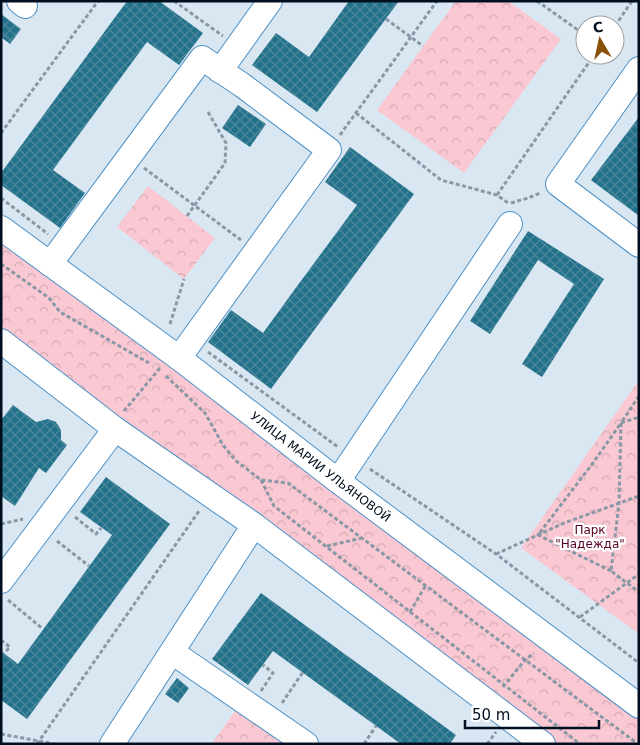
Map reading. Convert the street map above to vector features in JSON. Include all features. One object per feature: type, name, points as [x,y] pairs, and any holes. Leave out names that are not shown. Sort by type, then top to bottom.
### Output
[{"type":"street","points":[[220,71],[270,1]]},
{"type":"street","points":[[58,255],[202,58],[242,85],[329,150],[179,353]]},
{"type":"street","points":[[639,69],[558,184],[639,245]]},
{"type":"street","points":[[338,481],[510,224]]},
{"type":"street","name":"УЛИЦА МАРИИ УЛЬЯНОВОЙ","points":[[1,228],[58,255],[338,481],[639,706]]},
{"type":"street","points":[[1,341],[117,424],[543,744]]},
{"type":"street","points":[[1,580],[117,424]]},
{"type":"street","points":[[112,744],[254,526]]},
{"type":"street","points":[[172,652],[306,744]]},
{"type":"path","points":[[1,133],[98,1]]},
{"type":"path","points":[[174,1],[237,46]]},
{"type":"path","points":[[329,150],[437,1]]},
{"type":"path","points":[[538,1],[575,28]]},
{"type":"path","points":[[622,15],[632,1]]},
{"type":"path","points":[[386,19],[423,46]]},
{"type":"path","points":[[497,195],[587,65]]},
{"type":"path","points":[[187,216],[225,163],[226,143],[208,112]]},
{"type":"path","points":[[356,113],[441,180],[497,195],[508,204],[528,198],[558,184]]},
{"type":"path","points":[[129,158],[256,251]]},
{"type":"path","points":[[1,198],[58,255]]},
{"type":"path","points":[[1,264],[49,298],[60,312],[150,364]]},
{"type":"path","points":[[184,279],[170,324],[179,353],[353,458],[496,554],[639,663]]},
{"type":"path","points":[[162,318],[170,324]]},
{"type":"path","points":[[117,424],[158,369],[179,353]]},
{"type":"path","points":[[158,369],[205,412],[223,445],[235,460],[261,480],[274,506],[580,744]]},
{"type":"path","points":[[538,535],[593,463],[639,396]]},
{"type":"path","points":[[621,423],[639,417]]},
{"type":"path","points":[[610,571],[619,503],[621,423]]},
{"type":"path","points":[[261,480],[288,483],[638,744]]},
{"type":"path","points":[[496,554],[564,523],[639,496]]},
{"type":"path","points":[[58,504],[96,534],[101,528]]},
{"type":"path","points":[[38,743],[200,510]]},
{"type":"path","points":[[41,528],[89,566]]},
{"type":"path","points":[[538,535],[610,571],[639,592]]},
{"type":"path","points":[[327,547],[362,538]]},
{"type":"path","points":[[580,617],[639,574]]},
{"type":"path","points":[[410,612],[426,585]]},
{"type":"path","points":[[1,594],[43,629]]},
{"type":"path","points":[[1,640],[10,647],[4,653]]},
{"type":"path","points":[[489,703],[525,660],[550,640]]},
{"type":"path","points":[[250,706],[273,672],[263,665]]},
{"type":"path","points":[[270,720],[303,672]]},
{"type":"path","points":[[364,744],[376,726]]},
{"type":"path","points":[[487,744],[498,729]]},
{"type":"path","points":[[1,734],[38,743],[55,744]]},
{"type":"green space","points":[[456,1],[508,1],[561,39],[464,173],[377,110]]},
{"type":"green space","points":[[148,186],[215,238],[184,279],[117,227]]},
{"type":"green space","points":[[1,239],[639,710],[639,744],[549,744],[1,339]]},
{"type":"green space","name":"Парк \"Надежда\"","points":[[639,380],[639,634],[521,548]]},
{"type":"green space","points":[[236,710],[281,743],[212,743]]},
{"type":"building","points":[[127,1],[159,1],[203,33],[179,65],[147,42],[53,170],[85,193],[60,228],[1,185],[1,173]]},
{"type":"building","points":[[349,1],[399,1],[317,112],[252,65],[276,33],[309,57]]},
{"type":"building","points":[[1,14],[21,29],[10,44],[1,37]]},
{"type":"building","points":[[238,105],[266,124],[250,147],[222,128]]},
{"type":"building","points":[[639,117],[639,216],[591,180]]},
{"type":"building","points":[[350,147],[414,194],[271,389],[208,342],[231,310],[263,333],[357,205],[325,182]]},
{"type":"building","points":[[528,231],[604,279],[542,377],[522,364],[574,284],[538,260],[490,334],[470,321]]},
{"type":"building","points":[[13,405],[36,422],[48,419],[56,422],[61,430],[61,440],[67,445],[46,473],[39,468],[15,506],[1,496],[1,420]]},
{"type":"building","points":[[106,477],[170,524],[27,719],[1,700],[1,651],[18,664],[112,535],[80,512]]},
{"type":"building","points":[[261,593],[456,735],[450,744],[401,744],[273,651],[248,685],[212,659]]},
{"type":"building","points":[[177,678],[189,688],[178,703],[165,694]]}]
